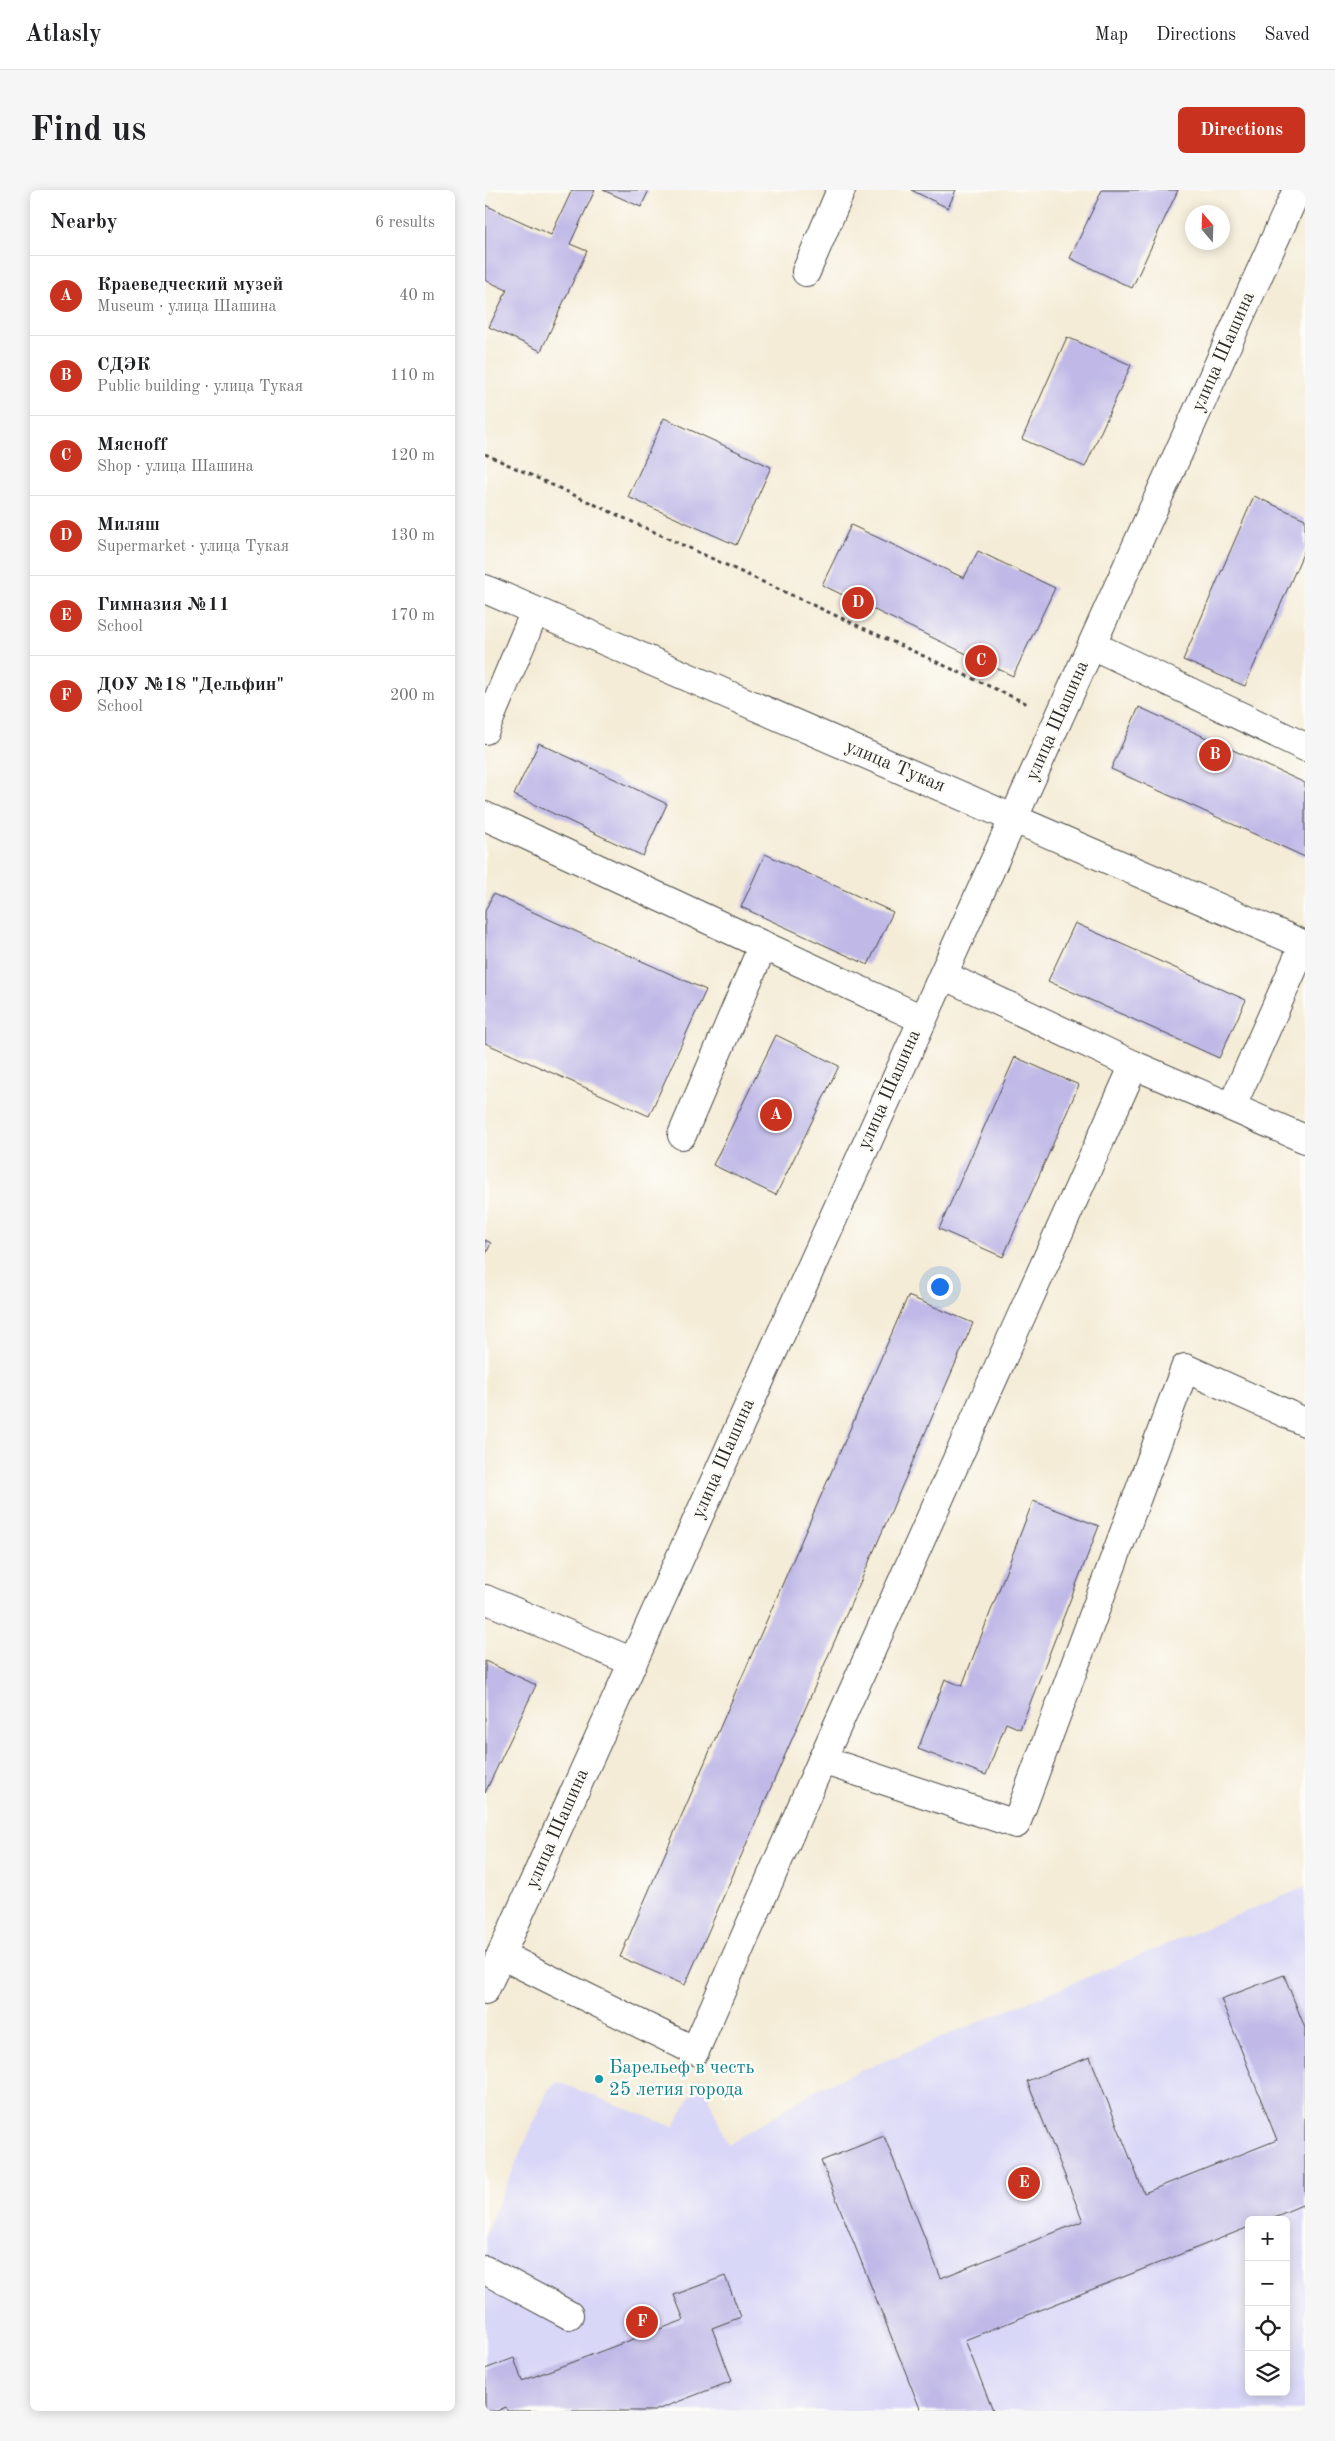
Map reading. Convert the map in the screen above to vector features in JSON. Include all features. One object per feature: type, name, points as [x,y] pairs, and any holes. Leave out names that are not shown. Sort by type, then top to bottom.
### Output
[{"type":"main road","points":[[806,272],[841,190]]},
{"type":"main road","name":"улица Шашина","points":[[485,1990],[1297,190]]},
{"type":"main road","name":"улица Тукая","points":[[485,589],[1304,945]]},
{"type":"main road","points":[[485,730],[535,611]]},
{"type":"main road","points":[[1093,644],[1305,747]]},
{"type":"main road","points":[[485,816],[922,1019]]},
{"type":"main road","points":[[681,1135],[763,945]]},
{"type":"main road","points":[[1231,1106],[1304,945]]},
{"type":"main road","points":[[943,975],[1134,1065],[1305,1139]]},
{"type":"main road","points":[[501,1955],[695,2051],[822,1760],[1134,1065]]},
{"type":"main road","points":[[822,1760],[1016,1824],[1185,1368],[1305,1422]]},
{"type":"main road","points":[[485,1599],[633,1662]]},
{"type":"main road","points":[[485,2270],[569,2315]]},
{"type":"path","points":[[485,454],[1059,718]]},
{"type":"shaded area","points":[[1305,1887],[1305,2411],[485,2411],[485,2233],[548,2090],[558,2082],[674,2127],[700,2077],[728,2145],[817,2089]]},
{"type":"building","points":[[572,190],[595,190],[570,244],[587,251],[541,351],[489,327],[507,290],[485,280],[485,205],[551,235]]},
{"type":"building","points":[[603,190],[649,190],[641,207]]},
{"type":"building","points":[[911,190],[956,190],[948,208]]},
{"type":"building","points":[[1102,190],[1178,190],[1132,288],[1070,258]]},
{"type":"building","points":[[1067,337],[1131,365],[1085,467],[1022,439]]},
{"type":"building","points":[[664,418],[771,467],[736,545],[628,497]]},
{"type":"building","points":[[1254,496],[1305,519],[1305,549],[1245,686],[1183,660]]},
{"type":"building","points":[[851,525],[964,578],[978,551],[1055,588],[1013,676],[822,585]]},
{"type":"building","points":[[1139,707],[1305,783],[1305,857],[1111,769]]},
{"type":"building","points":[[539,743],[667,804],[643,856],[514,795]]},
{"type":"building","points":[[765,854],[893,912],[868,965],[741,907]]},
{"type":"building","points":[[493,894],[706,990],[649,1116],[485,1043],[485,911]]},
{"type":"building","points":[[1075,923],[1246,1000],[1219,1058],[1048,981]]},
{"type":"building","points":[[776,1035],[839,1066],[776,1195],[713,1165]]},
{"type":"building","points":[[1015,1057],[1079,1085],[1003,1257],[939,1229]]},
{"type":"building","points":[[485,1240],[491,1243],[485,1256]]},
{"type":"building","points":[[908,1296],[973,1323],[685,1985],[620,1957]]},
{"type":"building","points":[[1033,1501],[1099,1526],[1020,1729],[1006,1723],[986,1775],[918,1749],[945,1679],[962,1686]]},
{"type":"building","points":[[485,1661],[536,1685],[485,1793]]},
{"type":"building","points":[[1284,1975],[1305,2028],[1305,2212],[1302,2205],[1276,2216],[1245,2216],[1245,2229],[965,2340],[993,2411],[921,2411],[821,2161],[884,2136],[941,2278],[1083,2221],[1027,2081],[1090,2057],[1144,2193],[1277,2140],[1221,1999]]},
{"type":"building","points":[[725,2276],[741,2317],[712,2328],[732,2381],[654,2411],[507,2411],[506,2407],[497,2411],[485,2411],[485,2369],[514,2358],[522,2381],[684,2320],[674,2295]]},
{"type":"place","name":"Миляш","points":[[858,603]]},
{"type":"place","name":"Мясноff","points":[[981,661]]},
{"type":"place","name":"СДЭК","points":[[1215,755]]},
{"type":"place","name":"Краеведческий музей","points":[[776,1115]]},
{"type":"place","name":"Барельеф в честь 25 летия города","points":[[599,2079]]},
{"type":"place","name":"Гимназия №11","points":[[1024,2183]]},
{"type":"place","name":"ДОУ №18 \"Дельфин\"","points":[[642,2322]]}]
